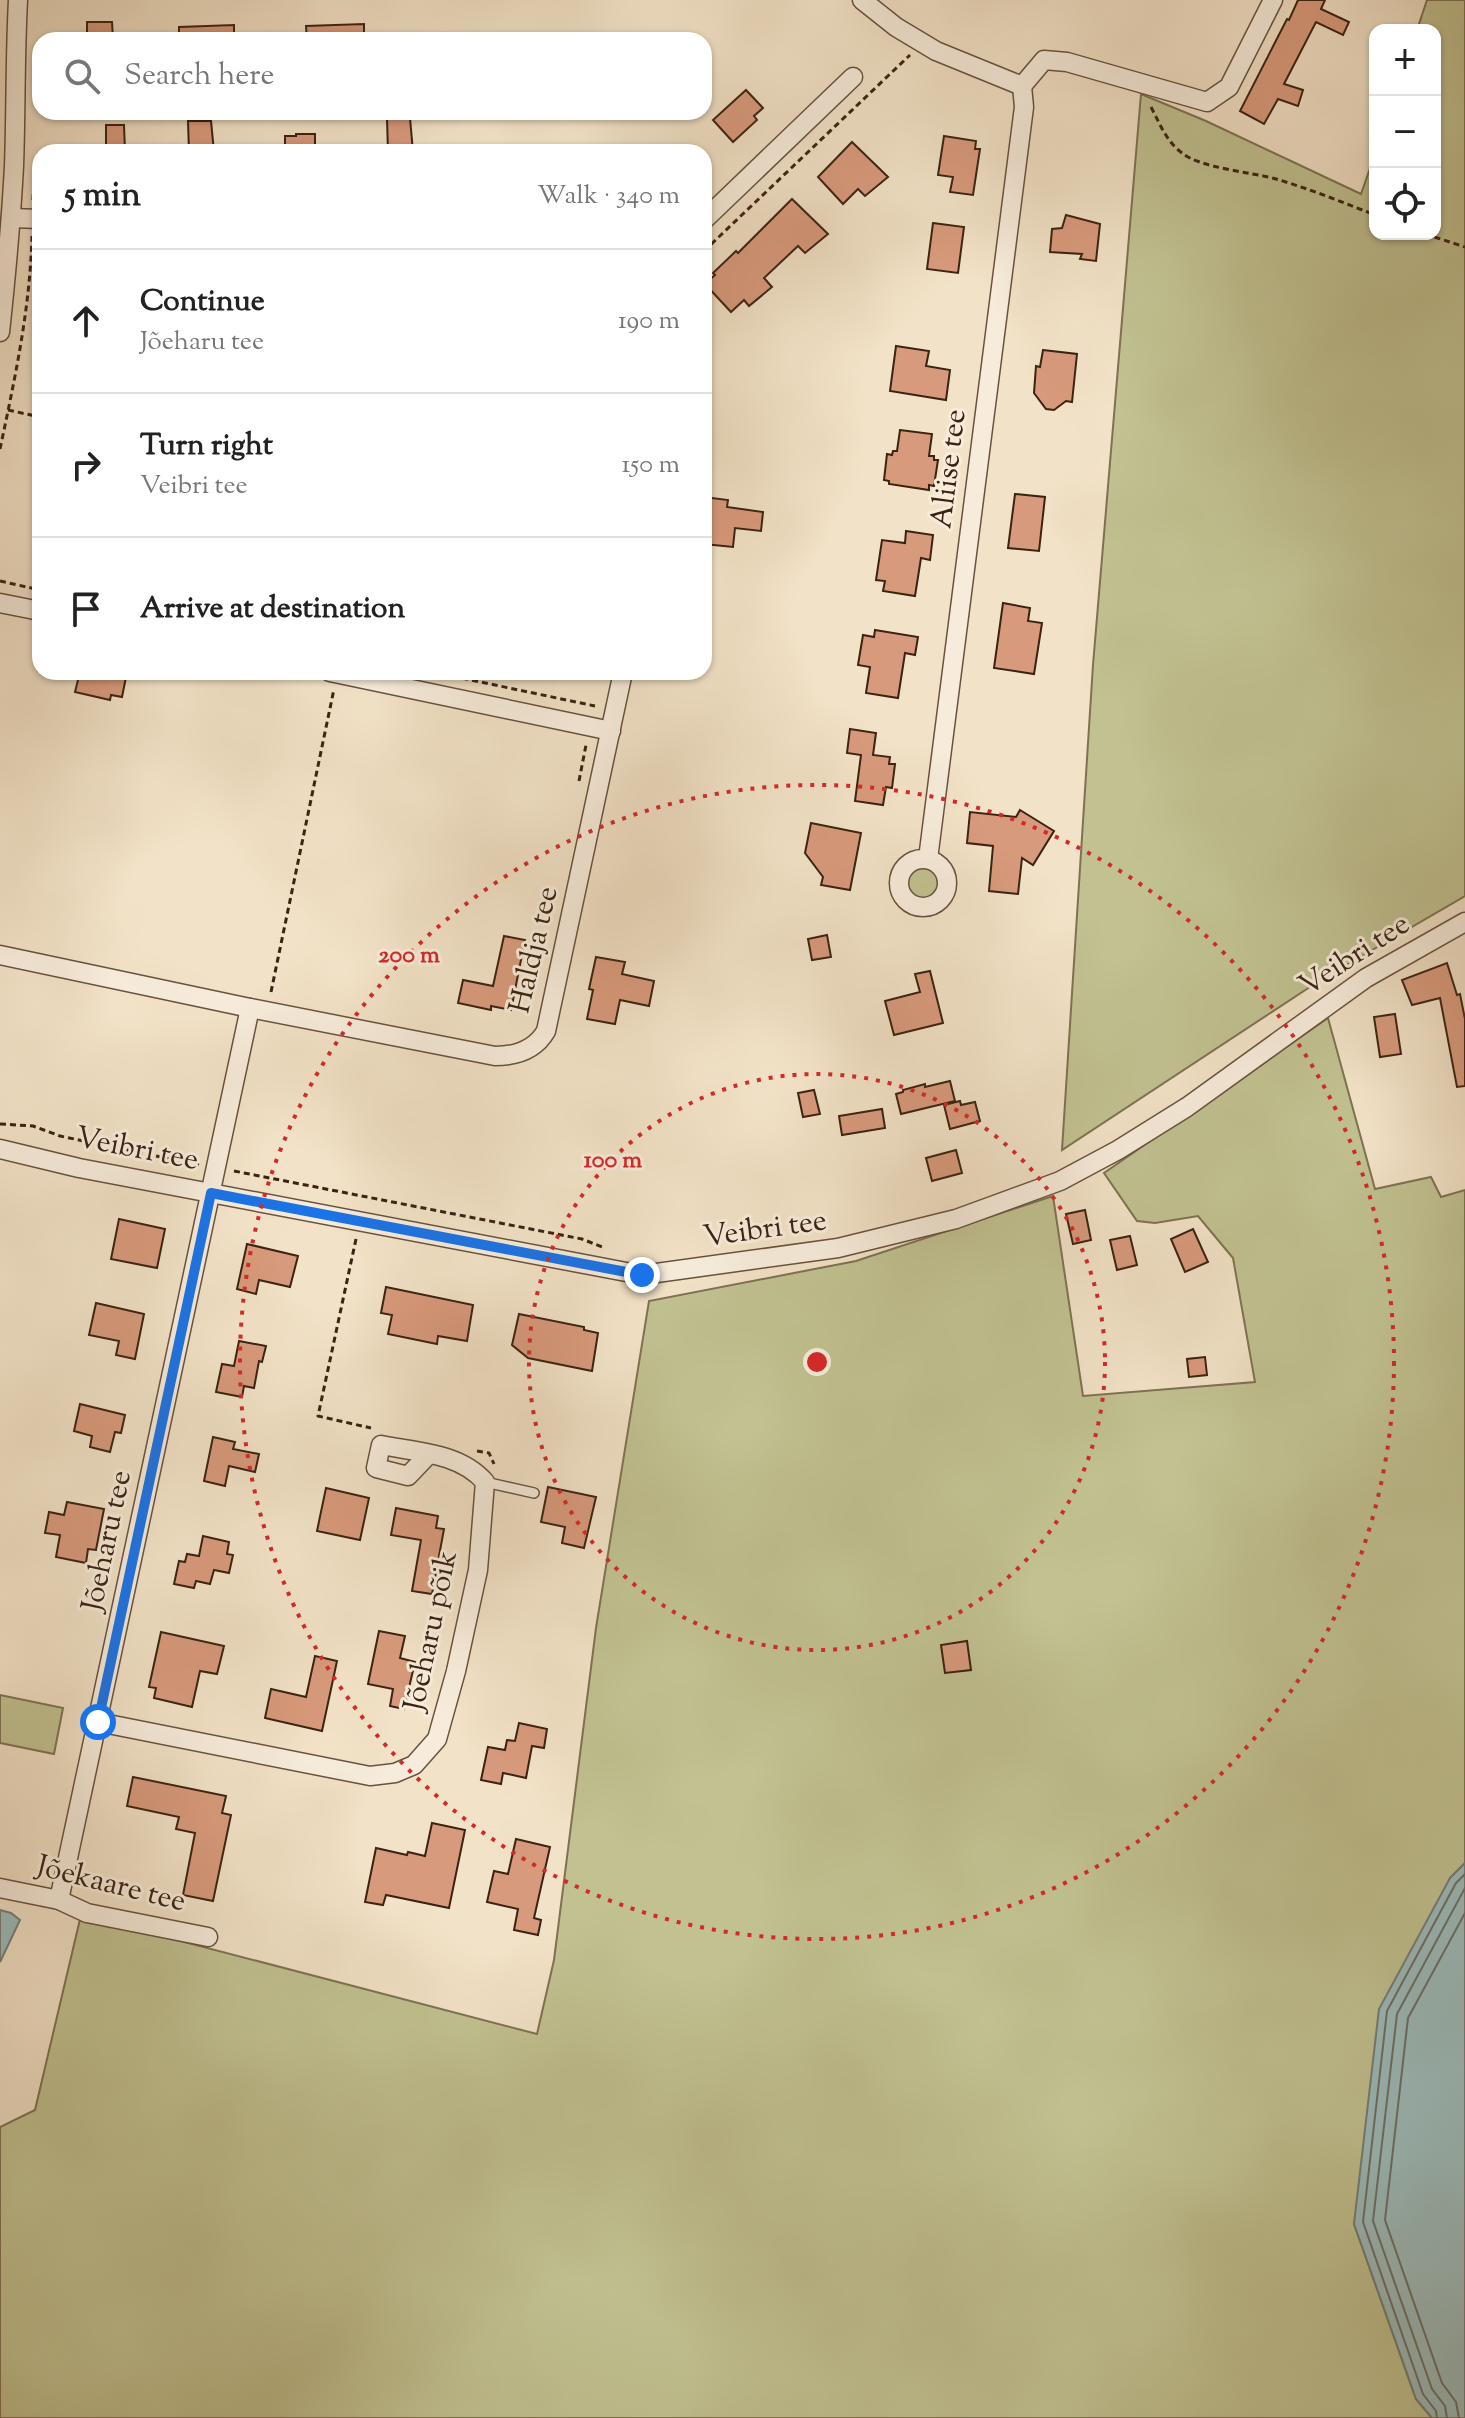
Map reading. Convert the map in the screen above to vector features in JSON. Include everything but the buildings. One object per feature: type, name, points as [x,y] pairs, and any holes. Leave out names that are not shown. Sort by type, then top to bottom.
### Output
[{"type":"street","points":[[0,332],[11,218],[7,166],[18,0]]},
{"type":"street","points":[[862,0],[896,27],[936,51],[1022,86],[1044,60],[1067,62],[1207,102],[1229,87],[1273,0]]},
{"type":"street","points":[[712,212],[853,77]]},
{"type":"street","name":"Aliise tee","points":[[928,859],[1024,107],[1022,86]]},
{"type":"street","points":[[11,218],[32,219]]},
{"type":"street","points":[[0,603],[32,609]]},
{"type":"street","points":[[368,680],[611,731]]},
{"type":"street","name":"Haldja tee","points":[[0,955],[495,1056],[520,1053],[538,1042],[546,1031],[621,680]]},
{"type":"street","name":"Veibri tee","points":[[0,1149],[79,1168],[642,1275],[838,1248],[956,1219],[1060,1181],[1118,1150],[1187,1107],[1366,978],[1465,922]]},
{"type":"street","points":[[211,1193],[250,1008]]},
{"type":"street","name":"Jõeharu tee","points":[[59,1900],[211,1193]]},
{"type":"street","points":[[429,1454],[458,1461],[485,1482]]},
{"type":"street","name":"Jõeharu põik","points":[[98,1722],[370,1776],[395,1773],[414,1765],[437,1739],[456,1671],[478,1570],[485,1482]]},
{"type":"street","name":"Jõekaare tee","points":[[0,1888],[59,1900],[87,1913],[208,1937]]},
{"type":"lane","points":[[485,1482],[534,1493]]},
{"type":"path","points":[[712,243],[914,52]]},
{"type":"path","points":[[1151,107],[1167,138],[1182,154],[1197,163],[1248,171],[1369,213]]},
{"type":"path","points":[[1441,239],[1465,247]]},
{"type":"path","points":[[8,410],[32,415]]},
{"type":"path","points":[[0,581],[32,588]]},
{"type":"path","points":[[269,1011],[333,680]]},
{"type":"path","points":[[471,680],[595,706]]},
{"type":"path","points":[[578,786],[597,695]]},
{"type":"path","points":[[0,1124],[33,1126],[60,1136],[215,1168],[582,1239],[606,1250]]},
{"type":"path","points":[[357,1235],[318,1416],[381,1430]]},
{"type":"path","points":[[474,1450],[489,1453],[505,1487]]},
{"type":"green space","points":[[1427,0],[1465,0],[1465,896],[1319,981],[1062,1150],[1093,665],[1141,94],[1361,194],[1369,171],[1369,240],[1441,240],[1441,24],[1419,24]]},
{"type":"green space","points":[[923,864],[936,870],[942,883],[936,896],[923,902],[910,896],[904,883],[910,870]]},
{"type":"green space","points":[[1328,1018],[1375,1189],[1431,1177],[1441,1197],[1465,1190],[1465,1863],[1450,1878],[1354,2224],[1416,2399],[1432,2418],[0,2418],[0,2127],[35,2110],[81,1915],[537,2034],[554,1960],[596,1628],[649,1301],[856,1261],[1053,1196],[1083,1396],[1255,1382],[1233,1258],[1198,1216],[1155,1223],[1137,1221],[1104,1173]]},
{"type":"green space","points":[[0,1695],[63,1708],[54,1754],[0,1743]]},
{"type":"water","points":[[1465,1863],[1465,2418],[1432,2418],[1416,2399],[1354,2224],[1379,2009],[1450,1878]]},
{"type":"water","points":[[0,1910],[20,1920],[0,1962]]},
{"type":"route","points":[[98,1722],[211,1193],[642,1275]]}]
